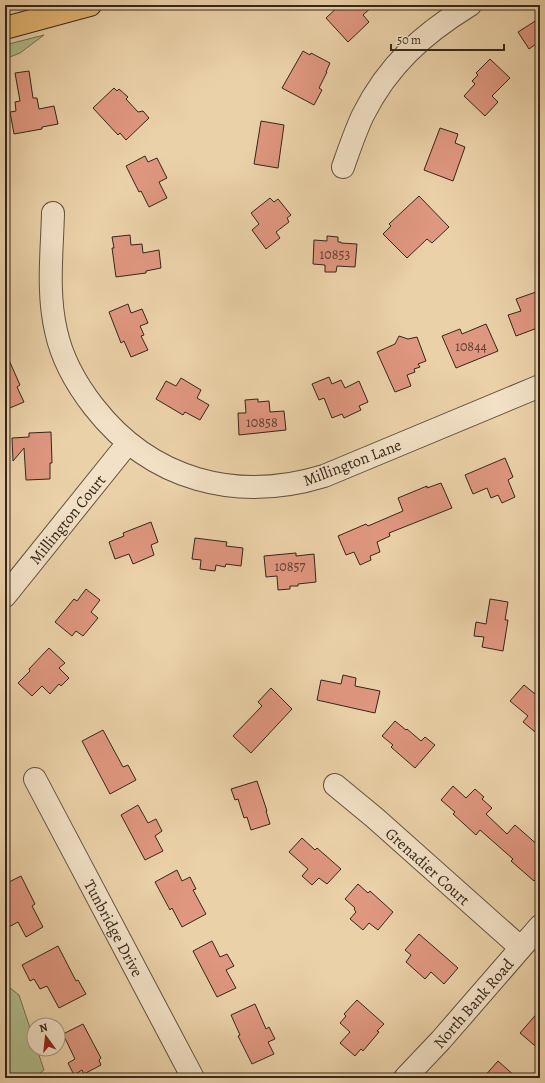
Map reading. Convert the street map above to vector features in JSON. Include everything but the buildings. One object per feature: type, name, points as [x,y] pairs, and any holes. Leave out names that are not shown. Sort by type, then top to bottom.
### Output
[{"type":"main road","points":[[5,28],[90,5]]},
{"type":"street","points":[[343,167],[362,117],[383,80],[401,58],[424,37],[444,21],[470,5]]},
{"type":"street","name":"Millington Lane","points":[[53,213],[50,292],[55,326],[65,359],[81,389],[105,421],[128,443],[148,457],[163,465],[199,479],[225,485],[253,488],[304,482],[324,476],[540,386]]},
{"type":"street","name":"Millington Court","points":[[5,596],[128,443]]},
{"type":"street","name":"Tunbridge Drive","points":[[36,779],[193,1078]]},
{"type":"street","name":"Grenadier Court","points":[[335,785],[375,818],[521,948]]},
{"type":"street","name":"North Bank Road","points":[[405,1078],[441,1040],[540,926]]},
{"type":"green space","points":[[44,35],[20,53],[5,59],[5,45]]},
{"type":"green space","points":[[5,984],[19,995],[26,1017],[26,1057],[40,1057],[44,1070],[34,1078],[5,1078]]}]
